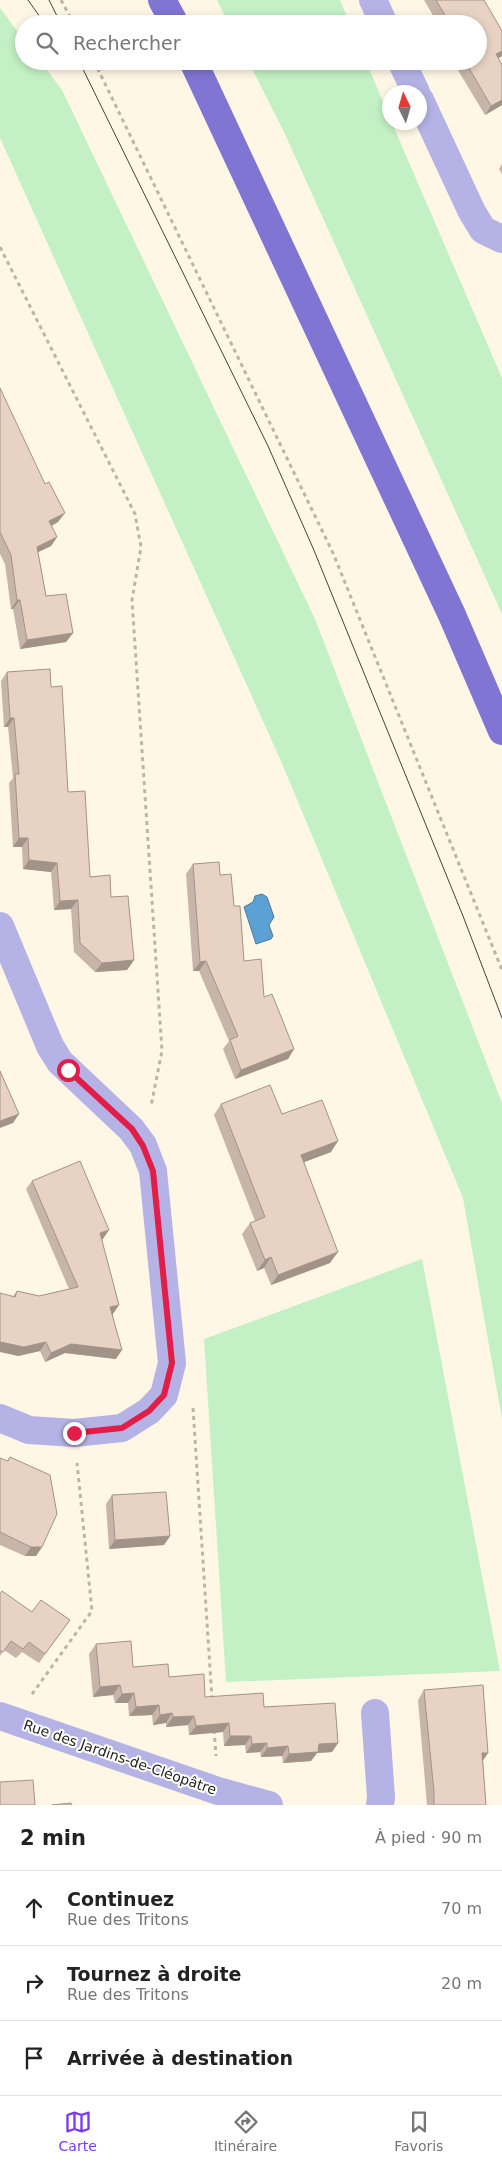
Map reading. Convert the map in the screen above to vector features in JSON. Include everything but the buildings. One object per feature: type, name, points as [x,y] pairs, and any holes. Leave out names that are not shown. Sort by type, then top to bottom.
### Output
[{"type":"main road","points":[[162,0],[170,15]]},
{"type":"main road","points":[[197,70],[452,615],[502,731]]},
{"type":"street","points":[[373,0],[380,15]]},
{"type":"street","points":[[405,70],[413,85]]},
{"type":"street","points":[[427,115],[472,212],[483,230],[502,239]]},
{"type":"street","points":[[0,926],[50,1046],[60,1062],[132,1129],[143,1146],[153,1171],[172,1363],[164,1395],[149,1411],[122,1428],[74,1433],[29,1430],[0,1418]]},
{"type":"street","points":[[375,1712],[380,1805]]},
{"type":"street","name":"Rue des Jardins-de-Cléopâtre","points":[[7,1719],[218,1791],[269,1805]]},
{"type":"path","points":[[61,0],[69,15]]},
{"type":"path","points":[[98,70],[333,553],[502,970]]},
{"type":"path","points":[[0,247],[135,514],[142,548],[132,600],[162,1052],[143,1146]]},
{"type":"path","points":[[172,1363],[192,1400],[212,1703]]},
{"type":"path","points":[[7,1719],[92,1611],[74,1433]]},
{"type":"path","points":[[214,1722],[218,1791]]},
{"type":"green space","points":[[217,0],[340,0],[346,15],[224,15]]},
{"type":"green space","points":[[0,8],[15,28],[15,70],[47,70],[62,90],[315,619],[502,1103],[502,1419],[463,1198],[281,761],[0,138]]},
{"type":"green space","points":[[253,70],[370,70],[382,99],[382,130],[395,130],[502,378],[502,614],[284,132]]},
{"type":"green space","points":[[422,1259],[500,1671],[226,1682],[204,1339]]},
{"type":"water","points":[[262,894],[267,897],[274,917],[269,925],[273,936],[271,939],[256,944],[244,907],[253,902],[255,896]]},
{"type":"tram line","points":[[28,0],[39,15]]},
{"type":"tram line","points":[[49,0],[56,15]]},
{"type":"tram line","points":[[83,70],[268,446],[313,548],[463,916],[502,1018]]},
{"type":"route","points":[[68,1070],[132,1129],[143,1146],[153,1171],[172,1363],[164,1395],[149,1411],[122,1428],[74,1433]]}]
